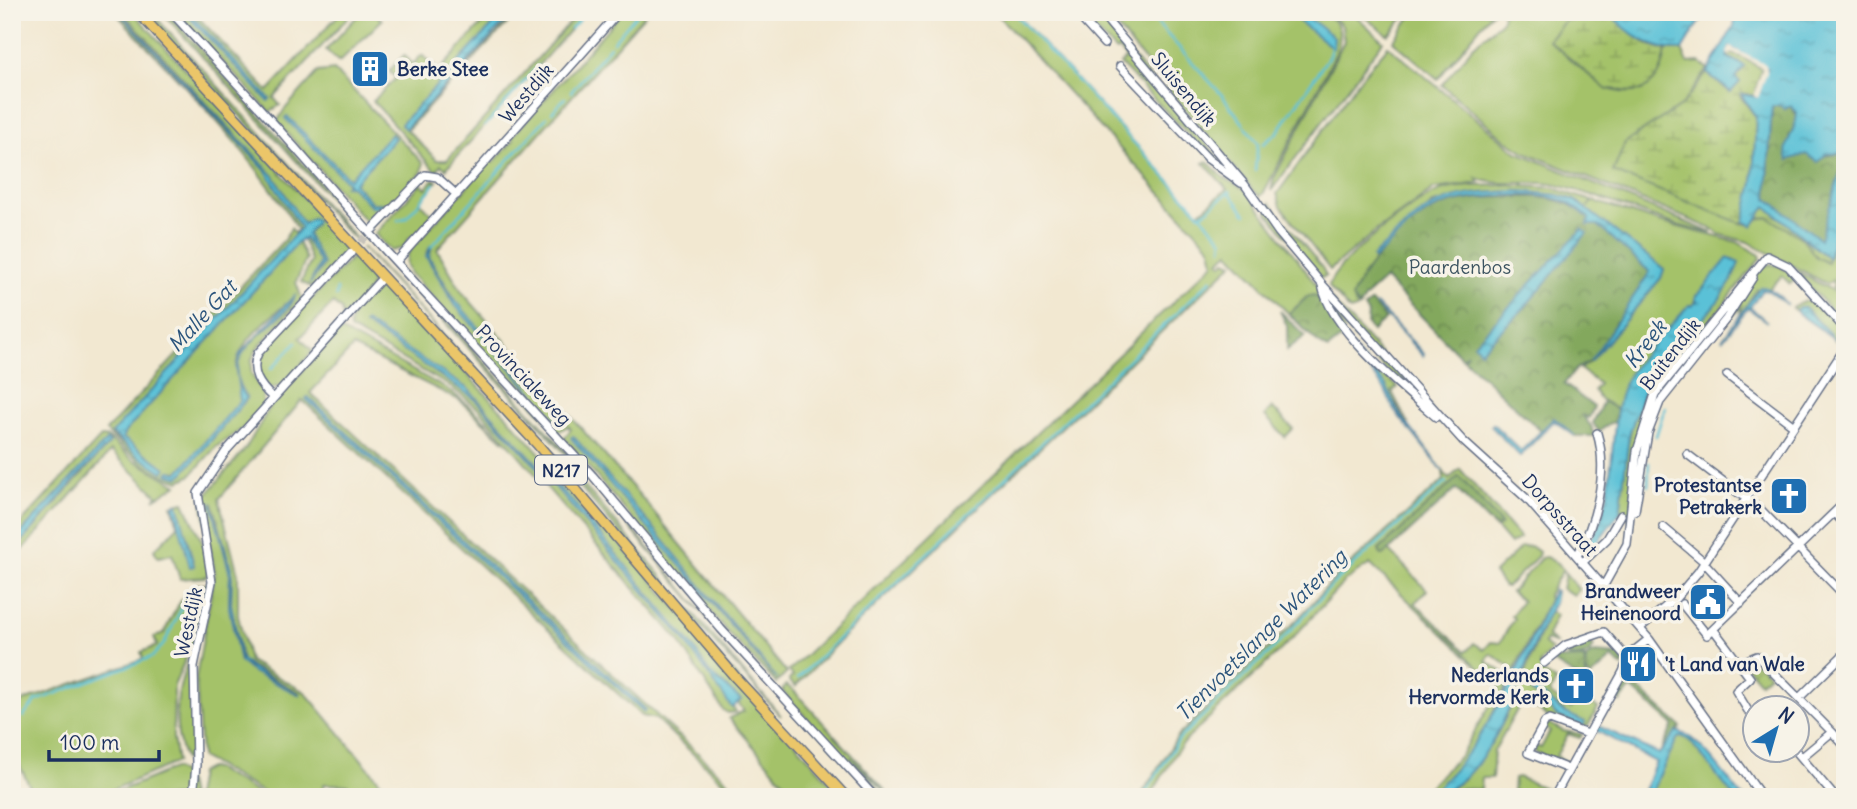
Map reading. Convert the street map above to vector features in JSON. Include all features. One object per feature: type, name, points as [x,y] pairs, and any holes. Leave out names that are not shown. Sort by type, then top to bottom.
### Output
[{"type":"main road","name":"Provincialeweg","points":[[138,12],[538,445],[717,653],[846,797]]},
{"type":"main road","name":"Provincialeweg","points":[[717,653],[852,797]]},
{"type":"street","name":"Provincialeweg","points":[[172,12],[593,476],[721,629],[875,797]]},
{"type":"street","name":"Westdijk","points":[[396,262],[619,12]]},
{"type":"street","points":[[1075,12],[1104,44]]},
{"type":"street","name":"Sluisendijk","points":[[1100,12],[1245,185],[1278,232],[1351,317]]},
{"type":"street","name":"Sluisendijk","points":[[1120,66],[1208,159],[1245,185]]},
{"type":"street","points":[[373,229],[425,175],[437,177],[457,195]]},
{"type":"street","points":[[273,398],[256,376],[254,362],[258,353],[351,253]]},
{"type":"street","name":"Buitendijk","points":[[1603,587],[1624,553],[1631,517],[1638,499],[1648,433],[1662,398],[1726,319],[1767,256],[1787,266],[1845,329]]},
{"type":"street","name":"Westdijk","points":[[193,797],[196,765],[194,666],[213,577],[198,493],[214,466],[383,277]]},
{"type":"street","name":"Dorpsstraat","points":[[1321,283],[1325,298],[1351,337],[1395,382],[1453,430],[1527,499],[1640,628],[1762,797]]},
{"type":"street","name":"Dorpsstraat","points":[[1351,317],[1453,430]]},
{"type":"street","points":[[1640,628],[1676,598],[1704,564],[1845,348]]},
{"type":"street","points":[[1727,375],[1794,426]]},
{"type":"street","points":[[1577,556],[1598,492],[1601,453],[1597,433]]},
{"type":"street","points":[[1687,454],[1761,510],[1845,596]]},
{"type":"street","points":[[1682,604],[1707,635],[1845,502]]},
{"type":"street","points":[[1834,513],[1845,524]]},
{"type":"street","points":[[1582,563],[1610,534],[1621,515]]},
{"type":"street","points":[[1663,527],[1704,564],[1741,603]]},
{"type":"street","points":[[1582,547],[1592,555]]},
{"type":"street","points":[[1714,630],[1750,678],[1736,691],[1742,701]]},
{"type":"street","points":[[1544,663],[1566,645],[1604,632],[1628,659]]},
{"type":"street","points":[[1554,797],[1628,659],[1649,639]]},
{"type":"street","points":[[1803,694],[1845,653]]},
{"type":"street","points":[[1739,663],[1757,656],[1795,694]]},
{"type":"street","points":[[1838,659],[1845,666]]},
{"type":"street","points":[[1812,711],[1845,746]]},
{"type":"street","points":[[1568,769],[1528,753],[1545,722],[1550,720],[1587,734]]},
{"type":"street","points":[[1812,749],[1832,732]]},
{"type":"street","points":[[1808,764],[1835,797]]},
{"type":"green space","points":[[115,12],[119,12],[266,171],[301,228],[299,234],[112,433],[114,437],[163,472],[165,468],[123,438],[124,433],[298,242],[306,259],[296,282],[302,299],[258,347],[252,359],[251,373],[263,393],[263,406],[245,427],[216,447],[190,476],[180,481],[149,468],[106,431],[285,239],[291,228],[294,233],[298,230],[279,200],[236,144]],"holes":[[[295,296],[289,307],[244,351],[237,365],[238,380],[236,368],[238,358],[243,348],[259,328]],[[238,381],[247,398],[180,476],[168,474],[170,471],[179,472],[241,401]]]},
{"type":"green space","points":[[122,12],[133,12],[350,248],[313,288],[301,282],[311,261],[303,240],[305,238],[320,263],[310,284],[323,265],[307,235],[316,221],[313,218],[303,224],[274,176]]},
{"type":"green space","points":[[144,12],[151,12],[357,240],[349,234]]},
{"type":"green space","points":[[162,12],[167,12],[364,232],[362,234]]},
{"type":"green space","points":[[176,12],[193,12],[268,91],[341,12],[353,12],[274,98],[280,105],[270,112]]},
{"type":"green space","points":[[361,12],[374,12],[382,20],[339,62],[326,50]]},
{"type":"green space","points":[[493,12],[505,12],[401,124],[405,128],[518,12],[407,130],[437,160],[447,160],[579,12],[586,12],[446,169],[441,165],[436,172],[373,101],[396,78],[389,71],[404,55],[413,64],[422,55],[439,71]]},
{"type":"green space","points":[[622,12],[647,12],[437,249],[462,292],[643,499],[787,673],[776,683],[731,636],[564,438],[571,429],[568,426],[558,432],[410,273],[406,264],[408,252],[490,161],[493,163],[514,140],[512,137]],"holes":[[[432,247],[429,257],[458,304],[559,424],[455,305],[426,253]],[[573,437],[656,531],[775,678]]]},
{"type":"green space","points":[[995,12],[1014,12],[1199,213],[1227,189],[1204,163],[1207,161],[1224,178],[1246,190],[1318,287],[1344,330],[1341,338],[1339,327],[1308,296],[1289,314],[1229,252],[1219,261],[1222,264],[1226,260],[1233,263],[842,638],[795,687],[789,680],[793,676],[789,671],[1214,263],[1211,248]]},
{"type":"green space","points":[[1076,12],[1096,12],[1129,53],[1125,57],[1119,49],[1116,51]]},
{"type":"green space","points":[[1104,12],[1287,12],[1333,47],[1333,38],[1301,12],[1320,14],[1334,20],[1340,33],[1336,53],[1263,194],[1260,196],[1252,189]]},
{"type":"green space","points":[[1328,12],[1352,12],[1383,41],[1271,191],[1274,178],[1344,41],[1342,26]]},
{"type":"green space","points":[[1358,12],[1409,12],[1388,35]]},
{"type":"green space","points":[[1414,12],[1492,12],[1438,79],[1393,41]]},
{"type":"green space","points":[[1503,12],[1573,12],[1549,41],[1609,89],[1631,92],[1648,86],[1660,71],[1666,50],[1682,50],[1688,63],[1700,62],[1708,69],[1682,105],[1625,143],[1740,223],[1753,225],[1760,217],[1778,222],[1788,227],[1827,262],[1845,210],[1845,293],[1833,288],[1833,280],[1827,284],[1748,242],[1718,234],[1715,230],[1525,152],[1506,140],[1442,85],[1473,46],[1502,21]]},
{"type":"green space","points":[[1573,12],[1608,12],[1646,44],[1666,50],[1662,67],[1654,81],[1648,87],[1633,92],[1607,90],[1548,40]]},
{"type":"green space","points":[[1388,46],[1517,152],[1712,233],[1672,223],[1556,185],[1495,182],[1476,178],[1480,183],[1434,189],[1373,233],[1330,270],[1281,206],[1277,194],[1362,76]]},
{"type":"green space","points":[[1727,53],[1741,57],[1762,69],[1754,96],[1743,93],[1740,96],[1756,117],[1753,183],[1744,221],[1740,223],[1613,172],[1625,143],[1682,105],[1707,73],[1730,92],[1735,77],[1745,66],[1729,58]]},
{"type":"green space","points":[[1130,54],[1236,178],[1218,165],[1120,64]]},
{"type":"green space","points":[[334,70],[423,163],[422,172],[371,227],[277,122],[284,110],[318,72]],"holes":[[[287,117],[349,179],[392,134],[395,138],[354,183],[372,203],[381,203],[384,207],[373,207],[350,185],[346,186],[348,183]]]},
{"type":"green space","points":[[1780,104],[1785,109],[1790,106],[1798,117],[1788,142],[1788,160],[1803,154],[1823,156],[1843,153],[1845,147],[1837,186],[1820,240],[1767,198],[1772,107]]},
{"type":"green space","points":[[433,179],[437,181],[420,202],[432,214],[418,233],[409,238],[404,248],[391,251],[375,234],[421,183],[426,188]]},
{"type":"green space","points":[[1504,185],[1553,188],[1592,201],[1588,207],[1594,201],[1659,222],[1737,242],[1760,255],[1761,258],[1664,378],[1644,417],[1630,519],[1620,512],[1628,442],[1643,391],[1661,363],[1715,303],[1734,276],[1728,258],[1692,306],[1689,305],[1646,354],[1629,380],[1619,411],[1599,398],[1594,390],[1599,384],[1580,369],[1593,359],[1661,278],[1664,269],[1575,200],[1558,195],[1520,191],[1497,192],[1433,204],[1372,257],[1375,260],[1355,305],[1359,308],[1350,311],[1329,287],[1333,277],[1359,248],[1432,195],[1458,187]]},
{"type":"green space","name":"Paardenbos","points":[[1494,197],[1553,199],[1577,209],[1589,218],[1589,225],[1598,225],[1650,272],[1590,362],[1577,368],[1564,384],[1594,407],[1589,418],[1583,416],[1591,426],[1594,436],[1575,436],[1554,418],[1541,431],[1464,359],[1467,353],[1462,358],[1385,279],[1364,298],[1359,308],[1352,298],[1367,270],[1392,241],[1437,208],[1451,203]],"holes":[[[1583,229],[1586,233],[1523,309],[1481,350],[1474,344]]]},
{"type":"green space","points":[[1270,203],[1322,267],[1326,276],[1321,278],[1268,213]]},
{"type":"green space","points":[[1766,206],[1828,258],[1827,263],[1816,257],[1803,239],[1768,217],[1758,219]]},
{"type":"green space","points":[[371,238],[588,475],[710,622],[586,476],[369,240]]},
{"type":"green space","points":[[362,247],[594,497],[781,716],[696,622],[546,447]]},
{"type":"green space","points":[[355,254],[369,274],[370,288],[343,318],[341,310],[333,303],[300,338],[313,351],[283,385],[270,389],[262,380],[259,370],[264,348]]},
{"type":"green space","points":[[1770,264],[1780,266],[1796,279],[1790,284],[1782,276],[1769,289],[1757,289],[1740,315],[1741,306],[1725,325],[1759,270]]},
{"type":"green space","points":[[1796,271],[1845,297],[1845,326]]},
{"type":"green space","points":[[384,287],[508,417],[843,797],[800,797],[784,782],[729,718],[744,711],[738,703],[740,700],[709,672],[693,647],[579,509],[468,389],[364,324],[475,399],[557,489],[682,637],[736,712],[728,713],[723,710],[677,638],[479,409],[451,387],[350,329],[352,317],[361,304],[373,292]]},
{"type":"green space","points":[[1315,295],[1338,324],[1341,338],[1328,349],[1317,342],[1289,314],[1308,296]]},
{"type":"green space","points":[[1328,296],[1432,410],[1357,341],[1344,325]]},
{"type":"green space","points":[[1804,301],[1818,304],[1845,332],[1840,345],[1804,307],[1796,310],[1797,312],[1792,308]]},
{"type":"green space","points":[[1371,302],[1386,319],[1372,331],[1367,325],[1368,314],[1364,308]]},
{"type":"green space","points":[[1280,311],[1305,336],[1287,350],[1287,326]]},
{"type":"green space","points":[[342,331],[452,392],[504,441],[459,400],[353,347],[310,393],[745,797],[739,797],[656,719],[642,716],[302,400],[219,499],[238,574],[238,616],[249,661],[305,692],[393,797],[346,797],[348,785],[324,784],[323,797],[271,797],[201,757],[196,677],[215,573],[202,500],[246,448],[270,407],[337,333]],"holes":[[[308,397],[645,709],[645,710],[307,399]],[[213,503],[232,572],[231,604],[242,661],[300,693],[240,662],[229,607],[230,574]]]},
{"type":"green space","points":[[1376,373],[1381,373],[1398,387],[1392,392],[1409,425]]},
{"type":"green space","points":[[1603,401],[1619,411],[1617,422],[1610,423],[1599,432],[1593,423]]},
{"type":"green space","points":[[1272,407],[1293,429],[1285,437],[1265,416]]},
{"type":"green space","points":[[101,437],[109,438],[132,459],[177,485],[154,499],[157,495],[111,451],[12,562],[12,553],[111,441],[107,440],[12,543],[12,533]]},
{"type":"green space","points":[[1460,469],[1520,538],[1510,544],[1497,529],[1501,524],[1459,477],[1379,550],[1384,555],[1389,550],[1427,590],[1415,603],[1466,652],[1474,643],[1484,650],[1491,642],[1500,643],[1514,618],[1511,616],[1522,601],[1511,592],[1541,558],[1546,557],[1557,563],[1579,590],[1574,595],[1562,589],[1565,574],[1562,571],[1484,731],[1464,760],[1427,797],[1418,797],[1461,755],[1500,688],[1370,564],[1346,580],[1290,641],[1191,735],[1177,751],[1150,797],[1140,797],[1178,736],[1297,620],[1336,577],[1444,480],[1443,471],[1449,479]],"holes":[[[1491,654],[1510,667],[1507,675],[1486,661]]]},
{"type":"green space","points":[[1459,476],[1501,524],[1499,527],[1495,528],[1456,489],[1381,555],[1379,550]]},
{"type":"green space","points":[[184,502],[205,548],[209,573],[205,577],[180,579],[172,554],[158,557],[154,550],[178,526],[172,505]],"holes":[[[178,505],[194,565],[191,566],[174,506]]]},
{"type":"green space","points":[[1531,546],[1539,552],[1538,556],[1504,587],[1494,573],[1521,547]]},
{"type":"green space","points":[[197,584],[208,584],[199,627],[174,686],[173,738],[177,762],[96,797],[35,797],[12,750],[12,705],[143,659],[141,652],[157,646],[154,637],[164,633],[183,598]]},
{"type":"green space","points":[[1549,611],[1556,615],[1547,636],[1557,644],[1546,640],[1544,644],[1551,650],[1540,664],[1542,672],[1556,682],[1549,693],[1571,709],[1581,696],[1598,708],[1588,726],[1581,729],[1548,717],[1523,699],[1494,751],[1492,778],[1482,778],[1481,790],[1461,788],[1450,797],[1441,797],[1470,772],[1496,736],[1516,695]],"holes":[[[1532,692],[1542,694],[1583,726],[1557,716]]]},
{"type":"green space","points":[[1589,643],[1594,646],[1586,655],[1567,656],[1567,650]]},
{"type":"green space","points":[[1594,653],[1619,655],[1624,664],[1622,667],[1612,658],[1590,678],[1585,670],[1586,658]]},
{"type":"green space","points":[[192,655],[193,753],[185,760],[178,734],[177,706],[182,680]]},
{"type":"green space","points":[[1584,658],[1587,683],[1553,662],[1556,659]]},
{"type":"green space","points":[[1757,662],[1769,674],[1760,682],[1746,666]]},
{"type":"green space","points":[[1628,679],[1681,727],[1659,755],[1673,725],[1631,688],[1620,702],[1617,699]]},
{"type":"green space","points":[[786,685],[891,797],[850,757],[885,797],[879,797],[782,691]]},
{"type":"green space","points":[[1548,723],[1563,731],[1582,734],[1580,738],[1568,734],[1556,756],[1567,762],[1565,764],[1534,752],[1536,746],[1541,748],[1550,731],[1545,728]]},
{"type":"green space","points":[[1682,736],[1690,741],[1734,797],[1649,797],[1677,739]]},
{"type":"green space","points":[[175,768],[186,777],[190,797],[105,797]]},
{"type":"green space","points":[[209,768],[265,797],[195,797],[199,773]]},
{"type":"green space","points":[[1518,777],[1554,792],[1552,797],[1513,791],[1514,778]]},
{"type":"water","points":[[119,12],[274,176],[303,224],[313,218],[317,221],[307,234],[323,264],[310,284],[320,263],[305,238],[298,242],[125,432],[123,438],[166,468],[163,472],[138,456],[112,433],[301,228],[266,171]]},
{"type":"water","points":[[184,12],[188,12],[270,99],[268,101]]},
{"type":"water","points":[[505,12],[514,12],[405,129],[401,124]]},
{"type":"water","points":[[1287,12],[1301,12],[1334,37],[1333,48]]},
{"type":"water","points":[[1608,12],[1709,12],[1682,50],[1671,50],[1641,40]]},
{"type":"water","points":[[1737,12],[1845,12],[1843,153],[1826,154],[1818,162],[1806,154],[1788,160],[1788,142],[1797,112],[1790,106],[1785,109],[1779,105],[1772,107],[1771,115],[1767,198],[1820,239],[1845,156],[1845,199],[1828,258],[1766,206],[1753,226],[1744,221],[1753,183],[1756,117],[1741,94],[1757,97],[1767,68],[1730,47],[1727,57],[1745,66],[1735,77],[1740,82],[1731,92],[1707,73],[1734,26]]},
{"type":"water","points":[[287,116],[349,179],[391,134],[395,138],[354,183],[372,203],[383,204],[384,207],[372,207],[351,186],[345,186],[348,183],[285,118]]},
{"type":"water","points":[[1520,191],[1558,195],[1575,200],[1664,269],[1661,278],[1590,362],[1650,272],[1598,225],[1588,225],[1589,218],[1562,200],[1515,195],[1477,198],[1444,205],[1417,220],[1374,259],[1372,257],[1422,212],[1437,204],[1470,194]]},
{"type":"water","points":[[1582,229],[1587,233],[1523,309],[1480,351],[1474,344]]},
{"type":"water","points":[[431,245],[429,257],[452,296],[559,424],[455,305],[426,256]]},
{"type":"water","points":[[1728,258],[1739,263],[1731,282],[1714,307],[1660,364],[1645,388],[1629,435],[1620,512],[1594,546],[1589,541],[1604,508],[1615,421],[1624,384],[1645,352],[1689,305],[1692,306],[1697,301],[1695,298]]},
{"type":"water","points":[[1760,287],[1771,290],[1787,305],[1769,291],[1762,290],[1750,307],[1767,322],[1748,308],[1722,340]]},
{"type":"water","points":[[295,295],[279,317],[243,352],[237,366],[238,381],[247,398],[180,477],[168,474],[170,471],[178,473],[240,401],[236,369],[240,354]]},
{"type":"water","points":[[1376,304],[1424,354],[1423,356]]},
{"type":"water","points":[[1804,307],[1836,340],[1799,314],[1796,310]]},
{"type":"water","points":[[365,322],[468,389],[579,509],[693,647],[709,672],[741,700],[732,708],[682,637],[557,489],[475,399],[364,324]]},
{"type":"water","points":[[1350,345],[1386,385],[1397,410],[1443,471],[1394,410],[1385,390]]},
{"type":"water","points":[[308,397],[646,710],[644,712],[306,399]]},
{"type":"water","points":[[1554,418],[1575,436],[1554,421],[1520,456],[1491,426],[1493,424],[1521,451]]},
{"type":"water","points":[[573,436],[656,531],[777,679],[571,438]]},
{"type":"water","points":[[107,440],[110,443],[12,553],[12,543]]},
{"type":"water","points":[[211,502],[232,572],[231,604],[241,659],[249,667],[300,695],[252,672],[240,662],[229,607],[230,574]]},
{"type":"water","points":[[178,504],[194,566],[190,567],[174,505]]},
{"type":"water","points":[[1554,590],[1554,603],[1507,712],[1485,753],[1470,772],[1441,797],[1427,797],[1449,776],[1486,726],[1516,672]]},
{"type":"water","points":[[1535,688],[1561,711],[1585,722],[1583,726],[1557,716],[1532,692]]},
{"type":"water","points":[[1598,726],[1659,754],[1676,732],[1683,733],[1701,747],[1743,797],[1734,797],[1690,741],[1682,736],[1677,739],[1649,797],[1641,797],[1656,762],[1595,730]]},
{"type":"pier","points":[[1730,47],[1766,65],[1767,72],[1758,98],[1754,96],[1763,67],[1732,51],[1730,55],[1734,56],[1729,55],[1727,53]]},
{"type":"waterway","points":[[571,29],[586,12]]},
{"type":"waterway","points":[[613,42],[638,12]]},
{"type":"waterway","points":[[1013,12],[1201,215]]},
{"type":"waterway","points":[[1147,12],[1221,94],[1258,143],[1255,170]]},
{"type":"waterway","points":[[1263,144],[1277,133],[1329,56],[1332,44]]},
{"type":"waterway","points":[[571,92],[610,46]]},
{"type":"waterway","points":[[485,126],[538,66]]},
{"type":"waterway","points":[[552,112],[565,98]]},
{"type":"waterway","points":[[431,247],[547,117]]},
{"type":"waterway","points":[[398,220],[406,218],[435,184]]},
{"type":"waterway","points":[[1222,248],[1223,240],[1201,215],[1230,191]]},
{"type":"waterway","points":[[1229,192],[1246,214]]},
{"type":"waterway","points":[[798,678],[1212,279]]},
{"type":"waterway","points":[[336,296],[337,289]]},
{"type":"waterway","points":[[271,369],[296,343]]},
{"type":"waterway","points":[[1656,436],[1665,407]]},
{"type":"waterway","points":[[1648,486],[1649,463]]},
{"type":"waterway","name":"Tienvoetslange Watering","points":[[1143,797],[1179,739],[1280,642],[1335,582],[1446,482]]},
{"type":"waterway","points":[[23,717],[36,701],[152,657],[164,644],[182,607]]},
{"type":"tunnel","points":[[354,250],[372,230]]},
{"type":"place","name":"Berke Stee","points":[[370,69]]},
{"type":"place","name":"Protestantse Petrakerk","points":[[1789,496]]},
{"type":"place","name":"Brandweer Heinenoord","points":[[1708,602]]},
{"type":"place","name":"'t Land van Wale","points":[[1638,664]]},
{"type":"place","name":"Nederlands Hervormde Kerk","points":[[1576,686]]},
{"type":"water label","name":"Malle Gat","points":[[202,316]]},
{"type":"water label","name":"Kreek","points":[[1645,344]]}]
